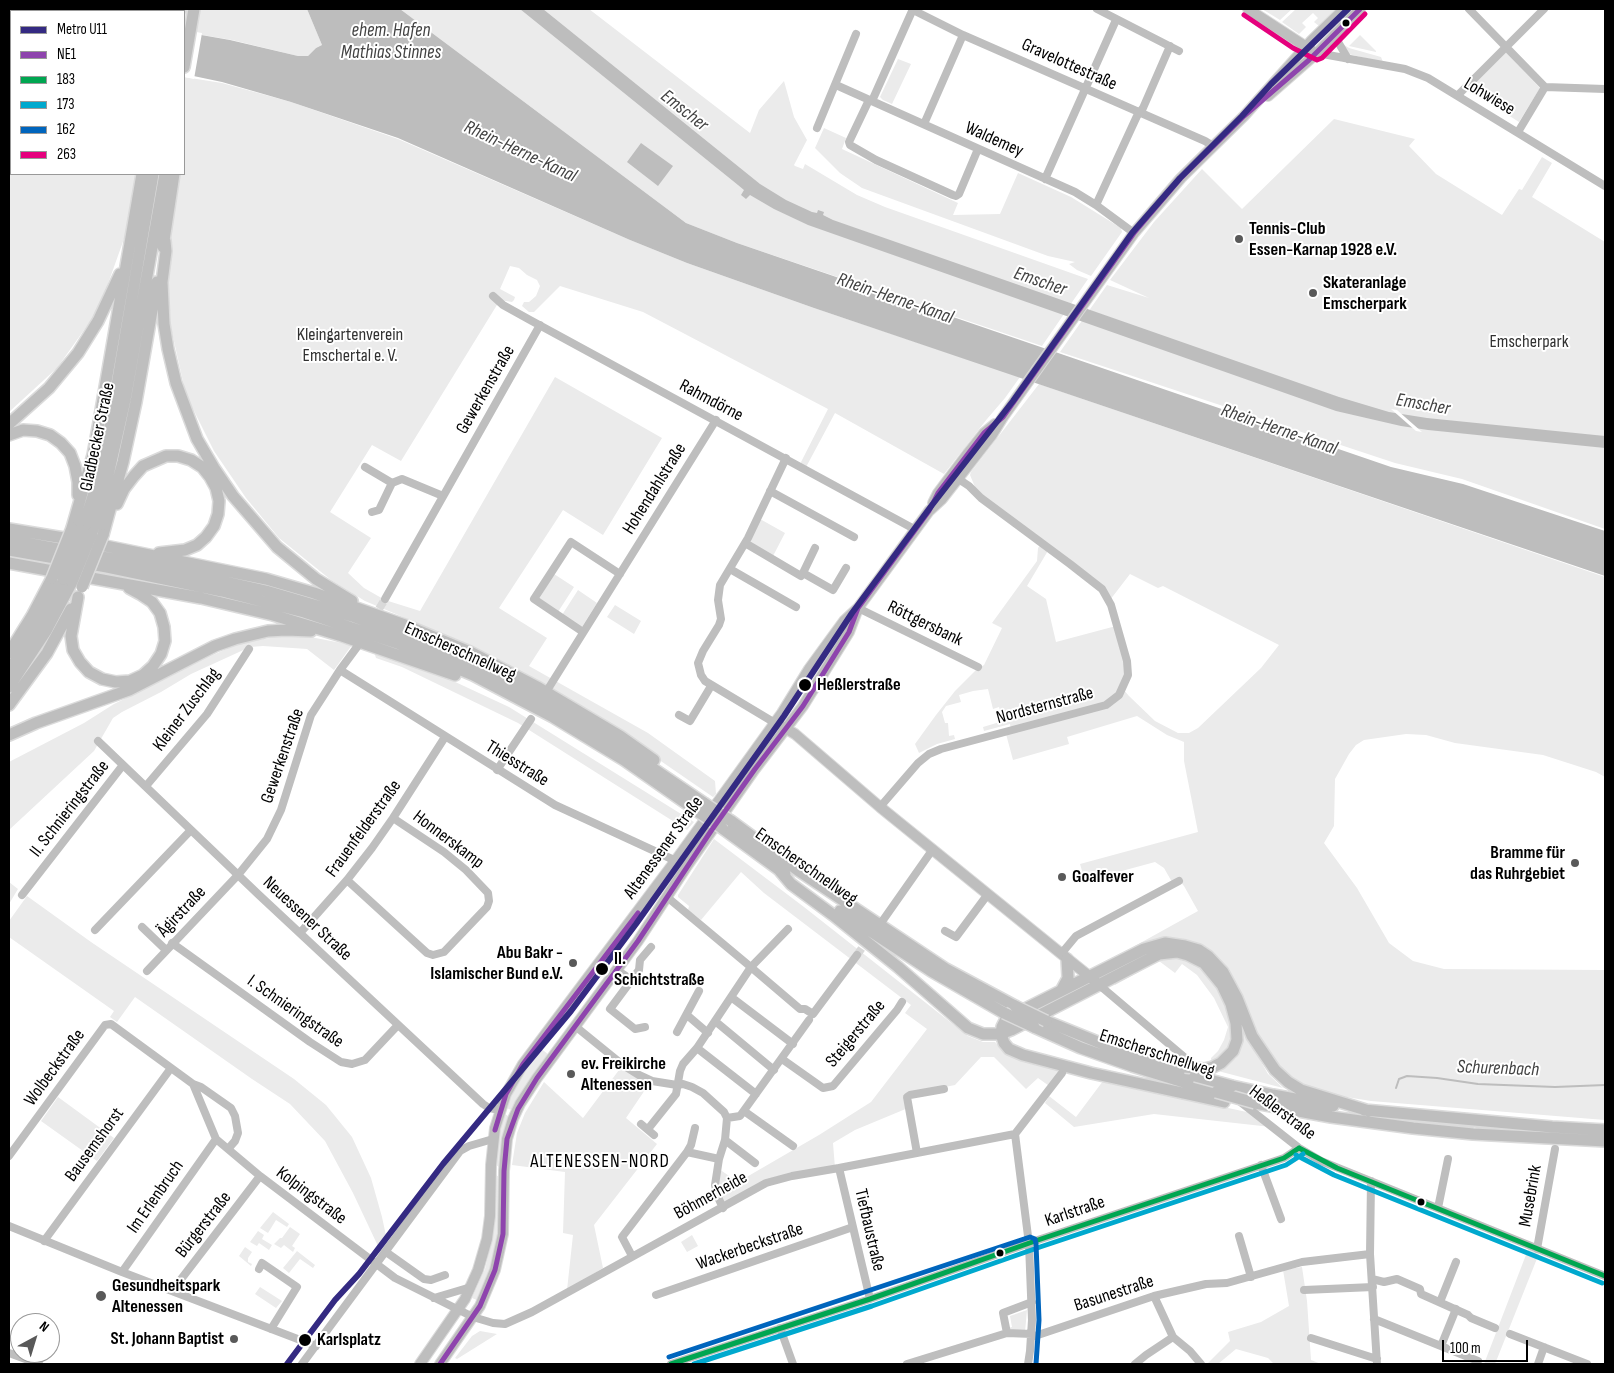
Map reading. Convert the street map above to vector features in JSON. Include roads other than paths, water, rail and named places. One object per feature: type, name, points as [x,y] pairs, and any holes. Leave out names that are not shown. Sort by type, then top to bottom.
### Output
[{"type":"highway","points":[[185,61],[194,9]]},
{"type":"highway","points":[[87,532],[93,455],[142,175]]},
{"type":"highway","name":"Gladbecker Straße","points":[[87,532],[110,426],[153,175]]},
{"type":"highway","name":"Gladbecker Straße","points":[[9,687],[46,632],[69,584],[87,532],[104,492],[121,419],[165,175]]},
{"type":"highway","points":[[9,705],[47,653],[87,532],[123,462],[136,402],[165,241],[174,175]]},
{"type":"highway","points":[[165,241],[166,251],[162,282],[164,324],[168,349],[185,410],[197,438],[210,461],[239,502],[277,547],[316,579],[376,613]]},
{"type":"highway","points":[[9,424],[49,388],[82,347],[110,299],[129,249]]},
{"type":"highway","points":[[9,435],[23,430],[37,431],[50,435],[70,453],[75,466],[78,494],[87,532]]},
{"type":"highway","points":[[87,532],[143,466],[166,456],[178,456],[191,460],[202,467],[210,476],[216,488],[219,501],[218,514],[214,526],[197,545],[185,550],[138,553]]},
{"type":"highway","points":[[9,520],[38,534]]},
{"type":"highway","points":[[9,529],[266,579],[376,613],[453,644],[546,692],[620,736],[680,777],[694,795]]},
{"type":"highway","name":"Emscherschnellweg","points":[[9,540],[168,569],[266,591],[355,617],[396,632],[493,674],[550,704],[614,742],[694,795],[702,808]]},
{"type":"highway","name":"Emscherschnellweg","points":[[9,550],[185,583],[304,612],[405,646],[473,675],[553,717],[702,808],[946,968],[1015,1006],[1120,1050],[1195,1076],[1316,1104],[1370,1111],[1605,1130]]},
{"type":"highway","points":[[9,563],[201,598],[273,615],[342,636],[468,680],[553,717]]},
{"type":"highway","points":[[69,584],[71,636],[73,650],[80,662],[90,672],[102,679],[116,682],[130,681],[142,675],[153,666],[161,654],[165,641],[164,627],[160,614],[152,602],[114,581]]},
{"type":"highway","points":[[9,644],[69,584]]},
{"type":"highway","name":"Gladbecker Straße","points":[[9,671],[38,626],[69,584]]},
{"type":"highway","points":[[9,735],[36,722],[129,690],[206,650],[235,639],[268,631],[286,630],[313,631],[342,636]]},
{"type":"highway","points":[[9,653],[22,632]]},
{"type":"highway","name":"Emscherschnellweg","points":[[726,825],[780,871],[880,939],[1004,1013],[1081,1048],[1258,1106],[1433,1130],[1605,1141]]},
{"type":"highway","points":[[780,871],[791,884],[898,967],[968,1028],[983,1034],[1001,1034],[1164,952],[1188,954],[1204,964],[1222,985],[1231,1004],[1237,1040],[1233,1051],[1221,1063],[1204,1069],[1185,1067],[1126,1048],[1120,1050]]},
{"type":"highway","points":[[1258,1106],[1224,1102],[1091,1073],[1023,1054],[1009,1049],[1004,1043],[1001,1034],[1002,1027],[1005,1021],[1025,1009],[1089,976],[1153,946],[1174,944],[1199,950],[1208,956],[1223,972],[1237,998],[1256,1042],[1275,1070],[1288,1082],[1314,1094],[1370,1111]]},
{"type":"highway","points":[[1061,991],[1068,978],[1064,956]]},
{"type":"main road","points":[[1250,9],[1316,53]]},
{"type":"main road","points":[[1244,116],[1344,9]]},
{"type":"main road","points":[[1134,234],[1175,185],[1213,146],[1316,53],[1360,9]]},
{"type":"main road","name":"Altenessener Straße","points":[[420,1364],[458,1310],[478,1270],[487,1239],[490,1216],[493,1138],[500,1110],[510,1085],[531,1053],[578,993],[676,860],[775,722],[809,669],[844,621],[858,608],[929,511],[942,499],[984,433],[1003,417],[1134,234]]},
{"type":"main road","name":"Altenessener Straße","points":[[440,1364],[473,1317],[488,1290],[500,1251],[507,1139],[513,1119],[537,1078],[638,942],[687,866],[755,769],[811,694],[849,632],[858,608]]},
{"type":"main road","name":"Heßlerstraße","points":[[775,722],[1098,984]]},
{"type":"main road","points":[[500,1110],[508,1111],[513,1119]]},
{"type":"main road","points":[[491,1165],[498,1170],[504,1171]]},
{"type":"street","points":[[913,9],[850,145],[876,160],[956,196],[959,194],[978,149]]},
{"type":"street","name":"Gravelottestraße","points":[[913,9],[963,35],[1213,146]]},
{"type":"street","points":[[1096,9],[1180,51]]},
{"type":"street","points":[[1469,9],[1545,87],[1605,89]]},
{"type":"street","points":[[1458,95],[1544,9]]},
{"type":"street","points":[[1045,179],[1116,20]]},
{"type":"street","points":[[817,128],[856,34]]},
{"type":"street","points":[[924,124],[963,35]]},
{"type":"street","points":[[1334,35],[1348,59]]},
{"type":"street","points":[[1096,205],[1170,46]]},
{"type":"street","name":"Lohwiese","points":[[1316,53],[1414,72],[1428,78],[1605,186]]},
{"type":"street","name":"Waldemey","points":[[836,85],[1075,192],[1096,205],[1134,234]]},
{"type":"street","points":[[1518,132],[1545,87]]},
{"type":"street","name":"Rahmdörne","points":[[493,296],[503,305],[540,326],[916,530]]},
{"type":"street","name":"Gewerkenstraße","points":[[385,599],[540,326]]},
{"type":"street","name":"Hohendahlstraße","points":[[548,689],[716,420]]},
{"type":"street","points":[[775,722],[711,686],[701,675],[698,663],[703,651],[720,625],[718,591],[745,543],[786,458]]},
{"type":"street","points":[[365,466],[392,483]]},
{"type":"street","name":"Nordsternstraße","points":[[880,807],[918,763],[929,754],[1106,705],[1119,695],[1126,680],[1127,661],[1111,605],[1102,589],[955,477]]},
{"type":"street","points":[[372,512],[378,510],[392,483],[402,479],[443,496]]},
{"type":"street","points":[[770,490],[854,537]]},
{"type":"street","points":[[584,632],[534,599],[571,542],[620,574]]},
{"type":"street","points":[[745,543],[801,576],[815,548]]},
{"type":"street","points":[[803,573],[833,590],[846,568]]},
{"type":"street","points":[[730,569],[796,607]]},
{"type":"street","name":"Röttgersbank","points":[[858,608],[978,667]]},
{"type":"street","name":"Gewerkenstraße","points":[[238,874],[267,839],[281,810],[311,715],[358,646]]},
{"type":"street","name":"Kleiner Zuschlag","points":[[146,786],[207,714],[249,649]]},
{"type":"street","name":"Thiesstraße","points":[[340,670],[496,770],[560,808],[687,866]]},
{"type":"street","points":[[679,715],[690,721],[711,686]]},
{"type":"street","points":[[496,770],[531,719]]},
{"type":"street","name":"Frauenfelderstraße","points":[[300,933],[348,880],[393,818],[445,737]]},
{"type":"street","name":"Neuessener Straße","points":[[98,741],[483,1104],[489,1108],[500,1110]]},
{"type":"street","name":"II. Schnieringstraße","points":[[22,895],[123,765]]},
{"type":"street","name":"Honnerskamp","points":[[348,880],[433,956],[444,952],[487,906],[489,901],[488,893],[466,870],[444,852],[393,818]]},
{"type":"street","points":[[95,930],[191,830]]},
{"type":"street","points":[[881,923],[933,849]]},
{"type":"street","name":"Ägirstraße","points":[[147,970],[238,874]]},
{"type":"street","points":[[1064,956],[1076,936],[1179,882]]},
{"type":"street","points":[[945,931],[956,937],[988,894]]},
{"type":"street","points":[[667,897],[800,1009],[805,1009],[811,1017]]},
{"type":"street","points":[[142,927],[166,950]]},
{"type":"street","points":[[641,1124],[651,1132],[676,1094],[680,1071],[708,1033],[751,967],[788,929]]},
{"type":"street","name":"I. Schnieringstraße","points":[[172,944],[341,1062],[352,1064],[365,1060],[398,1025]]},
{"type":"street","points":[[645,1027],[635,1029],[610,1009],[639,970],[640,960],[651,947]]},
{"type":"street","points":[[727,1118],[740,1116],[744,1111],[857,955]]},
{"type":"street","points":[[617,970],[632,980]]},
{"type":"street","name":"Heßlerstraße","points":[[1098,984],[1191,1063],[1299,1148],[1337,1168],[1605,1276]]},
{"type":"street","points":[[677,1032],[700,991]]},
{"type":"street","points":[[731,997],[792,1044]]},
{"type":"street","name":"Steigerstraße","points":[[782,1059],[823,1088],[832,1086],[902,1002]]},
{"type":"street","points":[[687,1015],[708,1033]]},
{"type":"street","points":[[715,1021],[774,1070]]},
{"type":"street","name":"Wolbeckstraße","points":[[9,1156],[105,1025],[115,1026],[171,1068]]},
{"type":"street","points":[[575,1026],[639,1075],[652,1081],[677,1086],[683,1084],[703,1093],[724,1112],[727,1118],[725,1140],[719,1159],[715,1185],[723,1208]]},
{"type":"street","points":[[697,1048],[756,1094]]},
{"type":"street","points":[[171,1068],[231,1108],[235,1116],[238,1133],[235,1141],[228,1149]]},
{"type":"street","name":"Bausemshorst","points":[[44,1241],[171,1068]]},
{"type":"street","points":[[1028,1364],[1032,1335],[1029,1244],[1015,1134],[1062,1073]]},
{"type":"street","name":"Kolpingstraße","points":[[193,1084],[216,1139],[260,1176],[377,1264]]},
{"type":"street","points":[[916,1153],[907,1097],[944,1089]]},
{"type":"street","points":[[744,1111],[793,1146]]},
{"type":"street","points":[[632,1256],[622,1237],[687,1152],[691,1145],[695,1128]]},
{"type":"street","name":"Böhmerheide","points":[[377,1264],[395,1278],[458,1310],[487,1322],[500,1324],[519,1319],[766,1183],[792,1176],[1015,1134]]},
{"type":"street","points":[[302,1364],[460,1151],[493,1138]]},
{"type":"street","name":"Im Erlenbruch","points":[[122,1272],[216,1139]]},
{"type":"street","points":[[725,1140],[754,1163]]},
{"type":"street","name":"Karlstraße","points":[[671,1364],[1284,1158],[1299,1148]]},
{"type":"street","name":"Musebrink","points":[[1537,1249],[1555,1149]]},
{"type":"street","points":[[687,1152],[719,1159]]},
{"type":"street","points":[[1438,1208],[1448,1158]]},
{"type":"street","points":[[1261,1165],[1281,1219]]},
{"type":"street","name":"Tiefbaustraße","points":[[839,1168],[870,1298]]},
{"type":"street","name":"Bürgerstraße","points":[[172,1291],[260,1176]]},
{"type":"street","points":[[1311,1338],[1377,1362],[1370,1254],[1372,1181]]},
{"type":"street","points":[[9,1226],[122,1272],[316,1346]]},
{"type":"street","name":"Wackerbeckstraße","points":[[656,1295],[853,1227]]},
{"type":"street","points":[[1239,1236],[1251,1278],[1302,1262],[1370,1254]]},
{"type":"street","points":[[386,1252],[424,1279],[431,1280],[446,1275]]},
{"type":"street","points":[[1440,1302],[1456,1262]]},
{"type":"street","points":[[259,1269],[262,1263],[296,1287],[271,1329]]},
{"type":"street","name":"Basunestraße","points":[[907,1364],[1007,1333],[1032,1335],[1154,1296],[1206,1284],[1227,1283],[1251,1278]]},
{"type":"street","points":[[1372,1279],[1384,1282],[1397,1279],[1420,1289],[1420,1294],[1468,1314],[1471,1318],[1494,1328]]},
{"type":"street","points":[[434,1298],[471,1287]]},
{"type":"street","points":[[1304,1290],[1373,1287]]},
{"type":"street","points":[[1154,1296],[1173,1337],[1202,1364]]},
{"type":"street","points":[[1007,1333],[1003,1313],[1032,1302]]},
{"type":"street","points":[[1441,1346],[1456,1309]]},
{"type":"street","points":[[1374,1319],[1478,1360]]},
{"type":"street","points":[[780,1328],[793,1364]]},
{"type":"street","points":[[1510,1334],[1588,1364]]},
{"type":"street","points":[[1136,1364],[1173,1337]]},
{"type":"street","points":[[1538,1364],[1544,1347]]},
{"type":"street","points":[[9,1354],[36,1364]]},
{"type":"street","points":[[698,1356],[701,1364]]},
{"type":"water","points":[[9,9],[62,10],[10,10],[9,42]]},
{"type":"water","points":[[307,9],[400,9],[686,223],[737,243],[1391,467],[1463,484],[1605,531],[1605,576],[814,308],[687,263],[630,240],[398,138],[291,102],[222,82],[185,74],[185,32],[230,40],[298,56],[308,56],[322,45]]},
{"type":"water","points":[[520,9],[543,9],[760,184],[786,200],[812,212],[817,213],[818,210],[824,212],[823,215],[833,220],[1339,397],[1389,412],[1427,418],[1605,436],[1605,448],[1428,430],[1401,426],[1336,411],[808,225],[750,195],[746,199],[741,195],[744,190]]},
{"type":"water","points":[[641,143],[673,166],[658,186],[627,162]]},
{"type":"waterway","name":"Schurenbach","points":[[1396,1088],[1399,1079],[1407,1076],[1478,1084],[1555,1087],[1605,1085]]},
{"type":"tunnel","points":[[373,619],[385,599]]},
{"type":"tunnel","points":[[857,955],[869,938]]},
{"type":"metro line","name":"U11","points":[[287,1364],[335,1300],[359,1274],[443,1164],[571,1011],[636,924],[784,716],[852,613],[932,505],[1013,401],[1132,233],[1180,178],[1271,84],[1348,9]]},
{"type":"place","name":"Tennis-Club Essen-Karnap 1928 e.V.","points":[[1239,239]]},
{"type":"place","name":"Skateranlage Emscherpark","points":[[1313,293]]},
{"type":"place","name":"Heßlerstraße","points":[[805,685]]},
{"type":"place","name":"Bramme für das Ruhrgebiet","points":[[1575,863]]},
{"type":"place","name":"Goalfever","points":[[1062,877]]},
{"type":"place","name":"Abu Bakr - Islamischer Bund e.V.","points":[[573,963]]},
{"type":"place","name":"II. Schichtstraße","points":[[602,969]]},
{"type":"place","name":"ev. Freikirche Altenessen","points":[[571,1074]]},
{"type":"place","name":"Gesundheitspark Altenessen","points":[[101,1296]]},
{"type":"place","name":"St. Johann Baptist","points":[[234,1339]]},
{"type":"place","name":"Karlsplatz","points":[[305,1340]]},
{"type":"district","name":"ALTENESSEN-NORD","points":[[600,1162]]},
{"type":"water label","name":"ehem. Hafen Mathias Stinnes","points":[[391,42]]},
{"type":"water label","name":"Emscher","points":[[684,111]]},
{"type":"water label","name":"Rhein-Herne-Kanal","points":[[520,152]]},
{"type":"water label","name":"Emscher","points":[[1040,282]]},
{"type":"water label","name":"Rhein-Herne-Kanal","points":[[895,299]]},
{"type":"water label","name":"Emscher","points":[[1423,405]]},
{"type":"water label","name":"Rhein-Herne-Kanal","points":[[1279,430]]},
{"type":"park label","name":"Emscherpark","points":[[1529,342]]},
{"type":"park label","name":"Kleingartenverein Emschertal e. V.","points":[[350,345]]}]
